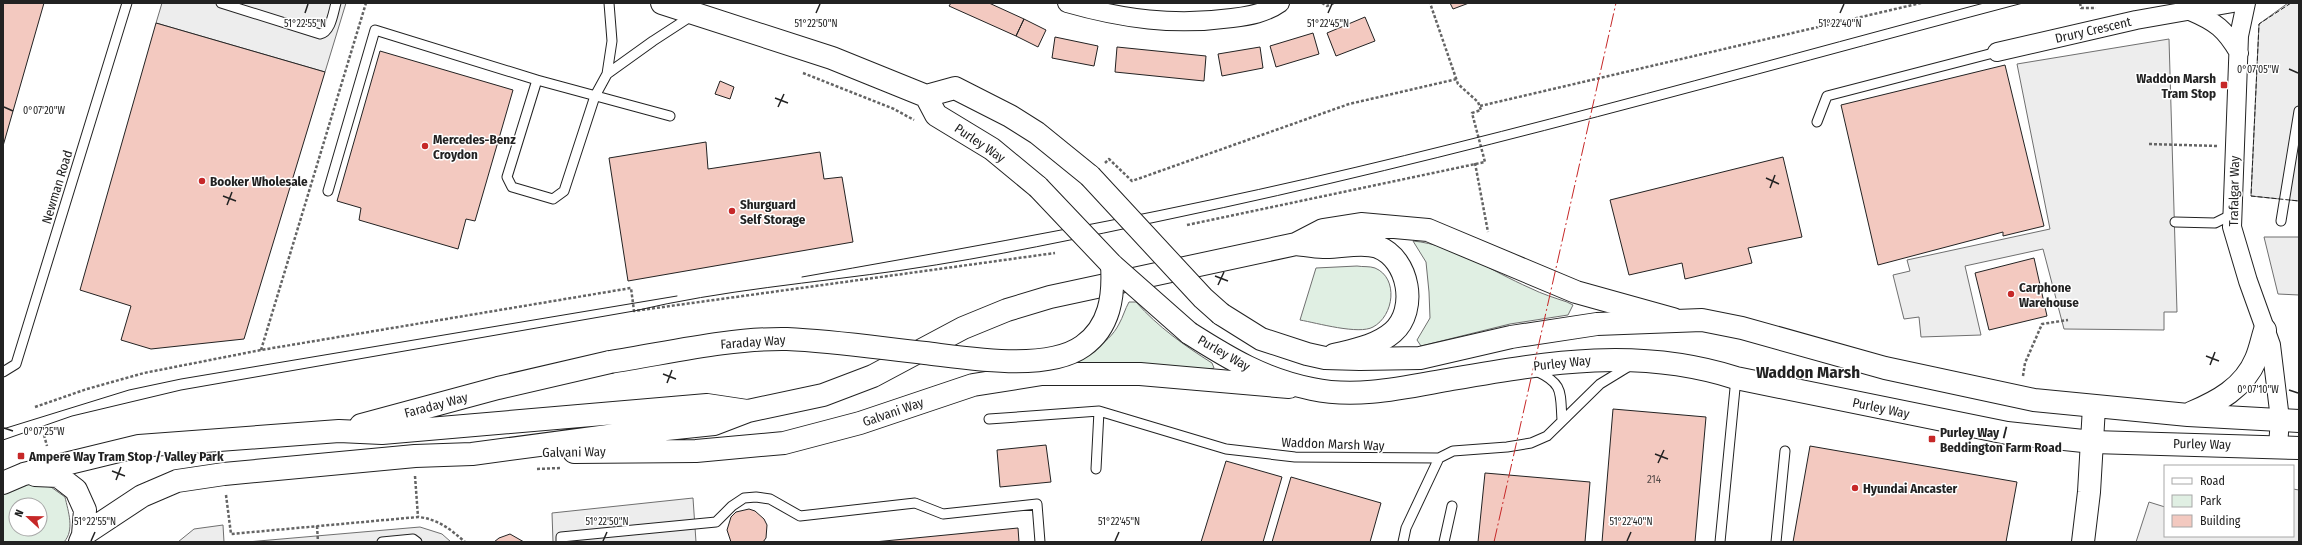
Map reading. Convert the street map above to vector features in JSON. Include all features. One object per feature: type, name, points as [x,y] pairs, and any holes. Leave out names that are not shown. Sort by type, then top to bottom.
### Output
[{"type":"main road","points":[[662,3],[690,9],[825,55],[926,96],[955,88],[1024,124],[1090,176],[1203,298],[1221,314],[1261,339],[1307,354],[1325,358],[1420,358],[1512,337],[1589,325],[1702,320],[1742,328],[1885,368],[2008,395],[2094,407],[2188,415],[2289,420]]},
{"type":"main road","name":"Purley Way","points":[[926,96],[936,115],[992,149],[1038,187],[1112,265],[1189,333],[1234,362],[1262,375],[1312,389],[1339,392],[1377,391],[1526,366],[1595,359],[1638,360],[1710,370],[1736,378],[1986,430],[2093,442],[2288,447]]},
{"type":"main road","points":[[82,539],[142,496],[177,481],[224,474],[415,456],[472,454],[638,432],[714,424],[748,411],[823,395],[873,376],[963,328],[1007,310],[1050,297],[1296,244],[1323,230],[1361,224],[1428,230],[1576,292],[1678,320]]},
{"type":"main road","points":[[1296,244],[1323,247],[1364,245],[1377,247],[1389,254],[1398,264],[1405,278],[1407,292],[1406,307],[1402,319],[1394,332],[1375,344],[1325,358]]},
{"type":"main road","name":"Faraday Way","points":[[339,431],[498,388],[610,362],[747,340],[786,339],[998,361],[1052,358],[1082,347],[1102,327],[1112,300],[1112,265]]},
{"type":"main road","points":[[2188,415],[2219,400],[2241,382],[2256,360],[2265,330]]},
{"type":"main road","name":"Galvani Way","points":[[472,454],[696,451],[784,444],[860,423],[973,385],[1042,374],[1140,374],[1312,389]]},
{"type":"main road","points":[[3,483],[24,474],[139,446],[339,431],[382,433],[707,405],[748,411]]},
{"type":"main road","points":[[2083,542],[2093,442],[2094,407]]},
{"type":"main road","points":[[24,474],[58,476],[76,490],[85,510],[82,539]]},
{"type":"street","points":[[1067,3],[1115,15],[1169,23],[1199,22],[1256,15],[1280,3]]},
{"type":"street","name":"Drury Crescent","points":[[1997,52],[2136,20],[2233,3]]},
{"type":"street","name":"Trafalgar Way","points":[[2246,3],[2240,24],[2231,215],[2232,227],[2248,281],[2270,345],[2289,420],[2288,447]]},
{"type":"street","points":[[2190,11],[2220,26],[2228,35],[2239,53]]},
{"type":"lane","name":"Newman Road","points":[[3,372],[16,364],[127,3]]},
{"type":"lane","points":[[220,3],[320,34],[324,33],[328,29],[336,3]]},
{"type":"lane","points":[[608,74],[612,41],[609,3]]},
{"type":"lane","points":[[537,80],[507,177],[512,187],[553,199],[564,191],[594,96],[608,74],[653,40],[690,9]]},
{"type":"lane","points":[[328,191],[375,30],[537,80],[670,116]]},
{"type":"lane","points":[[1817,122],[1827,96],[1997,52]]},
{"type":"lane","points":[[2281,221],[2299,111]]},
{"type":"lane","points":[[2175,222],[2214,223],[2231,215]]},
{"type":"lane","name":"Waddon Marsh Way","points":[[989,419],[1098,411],[1226,449],[1296,457],[1439,458],[1453,451],[1531,443],[1547,436],[1600,384],[1638,360]]},
{"type":"lane","points":[[1526,366],[1550,377],[1559,388],[1562,420]]},
{"type":"lane","points":[[1720,542],[1736,378]]},
{"type":"lane","points":[[1096,469],[1098,411]]},
{"type":"lane","points":[[1776,542],[1785,451]]},
{"type":"lane","points":[[1403,542],[1406,528],[1439,458]]},
{"type":"lane","points":[[561,542],[561,537],[716,522],[732,506],[744,498],[756,497],[770,499],[800,516],[916,503],[943,514],[1037,504],[1040,542]]},
{"type":"lane","points":[[1444,542],[1452,506]]},
{"type":"lane","points":[[382,542],[413,539],[417,542]]},
{"type":"path","points":[[261,350],[366,3]]},
{"type":"path","points":[[1322,3],[1327,6],[1334,3]]},
{"type":"path","points":[[1187,225],[1485,162],[1472,113],[1481,110],[1480,106],[1478,102],[1458,84],[1430,3]]},
{"type":"path","points":[[1480,106],[1921,3]]},
{"type":"path","points":[[799,71],[894,109],[920,123]]},
{"type":"path","points":[[1132,181],[1349,104],[1457,79]]},
{"type":"path","points":[[2149,144],[2219,146],[2219,139]]},
{"type":"path","points":[[1475,163],[1493,256]]},
{"type":"path","points":[[35,407],[87,389],[144,373],[261,350],[631,288],[634,311],[1055,253]]},
{"type":"path","points":[[2030,377],[2022,376],[2025,363],[2042,324],[2068,320]]},
{"type":"path","points":[[44,435],[48,446]]},
{"type":"path","points":[[415,456],[418,517]]},
{"type":"path","points":[[224,474],[231,534],[418,517],[430,518],[447,526],[465,542]]},
{"type":"path","points":[[317,526],[318,542]]},
{"type":"green space","points":[[1413,241],[1428,243],[1458,253],[1548,296],[1573,305],[1568,315],[1510,324],[1421,346],[1417,340],[1430,318],[1429,292],[1426,262]]},
{"type":"green space","points":[[1357,266],[1375,268],[1383,273],[1388,280],[1391,297],[1386,315],[1380,322],[1373,327],[1358,330],[1338,328],[1300,320],[1316,268]]},
{"type":"green space","points":[[1129,302],[1136,302],[1153,320],[1172,336],[1212,363],[1214,368],[1207,370],[1062,364],[1102,344],[1114,332]]},
{"type":"green space","points":[[30,483],[51,487],[65,497],[70,526],[64,542],[3,542],[3,494]]},
{"type":"shaded area","points":[[162,3],[346,3],[325,72],[156,23]]},
{"type":"shaded area","points":[[2288,3],[2299,3],[2299,201],[2251,196],[2259,24]]},
{"type":"shaded area","points":[[2169,39],[2177,312],[2164,312],[2164,330],[2064,329],[2043,249],[1965,266],[1981,335],[1921,337],[1919,317],[1904,319],[1893,275],[1910,271],[1907,260],[2050,229],[2017,64]]},
{"type":"shaded area","points":[[2264,237],[2299,237],[2299,295],[2278,294]]},
{"type":"shaded area","points":[[2294,489],[2299,490],[2299,542],[2136,542],[2149,502],[2164,507],[2164,537],[2294,537]]},
{"type":"shaded area","points":[[693,498],[696,542],[553,542],[552,513]]},
{"type":"shaded area","points":[[223,525],[224,542],[178,542],[194,529]]},
{"type":"shaded area","points":[[420,527],[442,534],[451,542],[247,542]]},
{"type":"building","points":[[3,3],[44,3],[3,146]]},
{"type":"building","points":[[951,3],[989,3],[1024,19],[1016,36],[949,6]]},
{"type":"building","points":[[1450,3],[1469,3],[1453,9]]},
{"type":"building","points":[[1365,17],[1375,41],[1336,56],[1327,33]]},
{"type":"building","points":[[1024,19],[1046,30],[1038,47],[1016,36]]},
{"type":"building","name":"Booker Wholesale","points":[[156,23],[325,72],[244,339],[151,349],[121,340],[131,306],[80,290]]},
{"type":"building","points":[[1313,33],[1319,54],[1276,67],[1270,46]]},
{"type":"building","points":[[1055,37],[1098,46],[1094,66],[1052,58]]},
{"type":"building","points":[[1117,47],[1206,56],[1204,81],[1115,72]]},
{"type":"building","points":[[1260,47],[1263,68],[1222,76],[1218,54]]},
{"type":"building","name":"Mercedes-Benz Croydon","points":[[380,51],[513,90],[475,221],[466,219],[458,249],[359,220],[361,208],[337,201]]},
{"type":"building","points":[[2005,65],[2044,226],[2003,236],[2003,232],[1878,265],[1841,105]]},
{"type":"building","points":[[720,81],[734,87],[730,99],[715,94]]},
{"type":"building","name":"Shurguard Self Storage","points":[[706,142],[708,169],[820,152],[824,179],[842,177],[853,242],[628,281],[609,158]]},
{"type":"building","points":[[1783,157],[1802,237],[1748,248],[1752,263],[1685,279],[1682,263],[1629,275],[1610,200]]},
{"type":"building","name":"Carphone Warehouse","points":[[2034,258],[2047,316],[1989,330],[1975,273]]},
{"type":"building","points":[[1613,409],[1706,417],[1695,542],[1602,542]]},
{"type":"building","points":[[1046,445],[1051,482],[1000,487],[997,450]]},
{"type":"building","points":[[1810,446],[2017,482],[2006,542],[1793,542]]},
{"type":"building","points":[[1226,461],[1282,477],[1263,542],[1201,542]]},
{"type":"building","points":[[1485,473],[1590,482],[1585,542],[1478,542]]},
{"type":"building","points":[[1291,477],[1381,503],[1370,542],[1272,542]]},
{"type":"building","points":[[749,509],[755,511],[764,519],[767,525],[766,538],[763,542],[731,542],[727,530],[731,517],[736,512]]},
{"type":"building","points":[[1018,528],[1019,542],[874,542]]},
{"type":"building","points":[[510,534],[524,542],[494,542],[499,538]]},
{"type":"tram line","points":[[802,277],[1108,221],[1307,179],[1404,156],[1598,106],[1984,3]]},
{"type":"tram line","points":[[3,440],[72,416],[181,390],[634,311],[734,292],[903,270],[970,259],[1070,240],[1277,196],[1598,117],[2023,3]]},
{"type":"tram line","points":[[3,429],[129,390],[181,379],[677,296]]},
{"type":"fence","points":[[2291,3],[2259,24],[2251,196],[2299,201]]},
{"type":"power","points":[[1494,542],[1616,3]]},
{"type":"place","name":"Waddon Marsh Tram Stop","points":[[2224,85]]},
{"type":"place","name":"Mercedes-Benz Croydon","points":[[425,146]]},
{"type":"place","name":"Booker Wholesale","points":[[202,181]]},
{"type":"place","name":"Shurguard Self Storage","points":[[732,211]]},
{"type":"place","name":"Carphone Warehouse","points":[[2011,294]]},
{"type":"place","name":"Purley Way / Beddington Farm Road","points":[[1932,439]]},
{"type":"place","name":"Ampere Way Tram Stop / Valley Park","points":[[21,456]]},
{"type":"place","name":"Hyundai Ancaster","points":[[1855,488]]},
{"type":"district","name":"Waddon Marsh","points":[[1808,372]]}]
